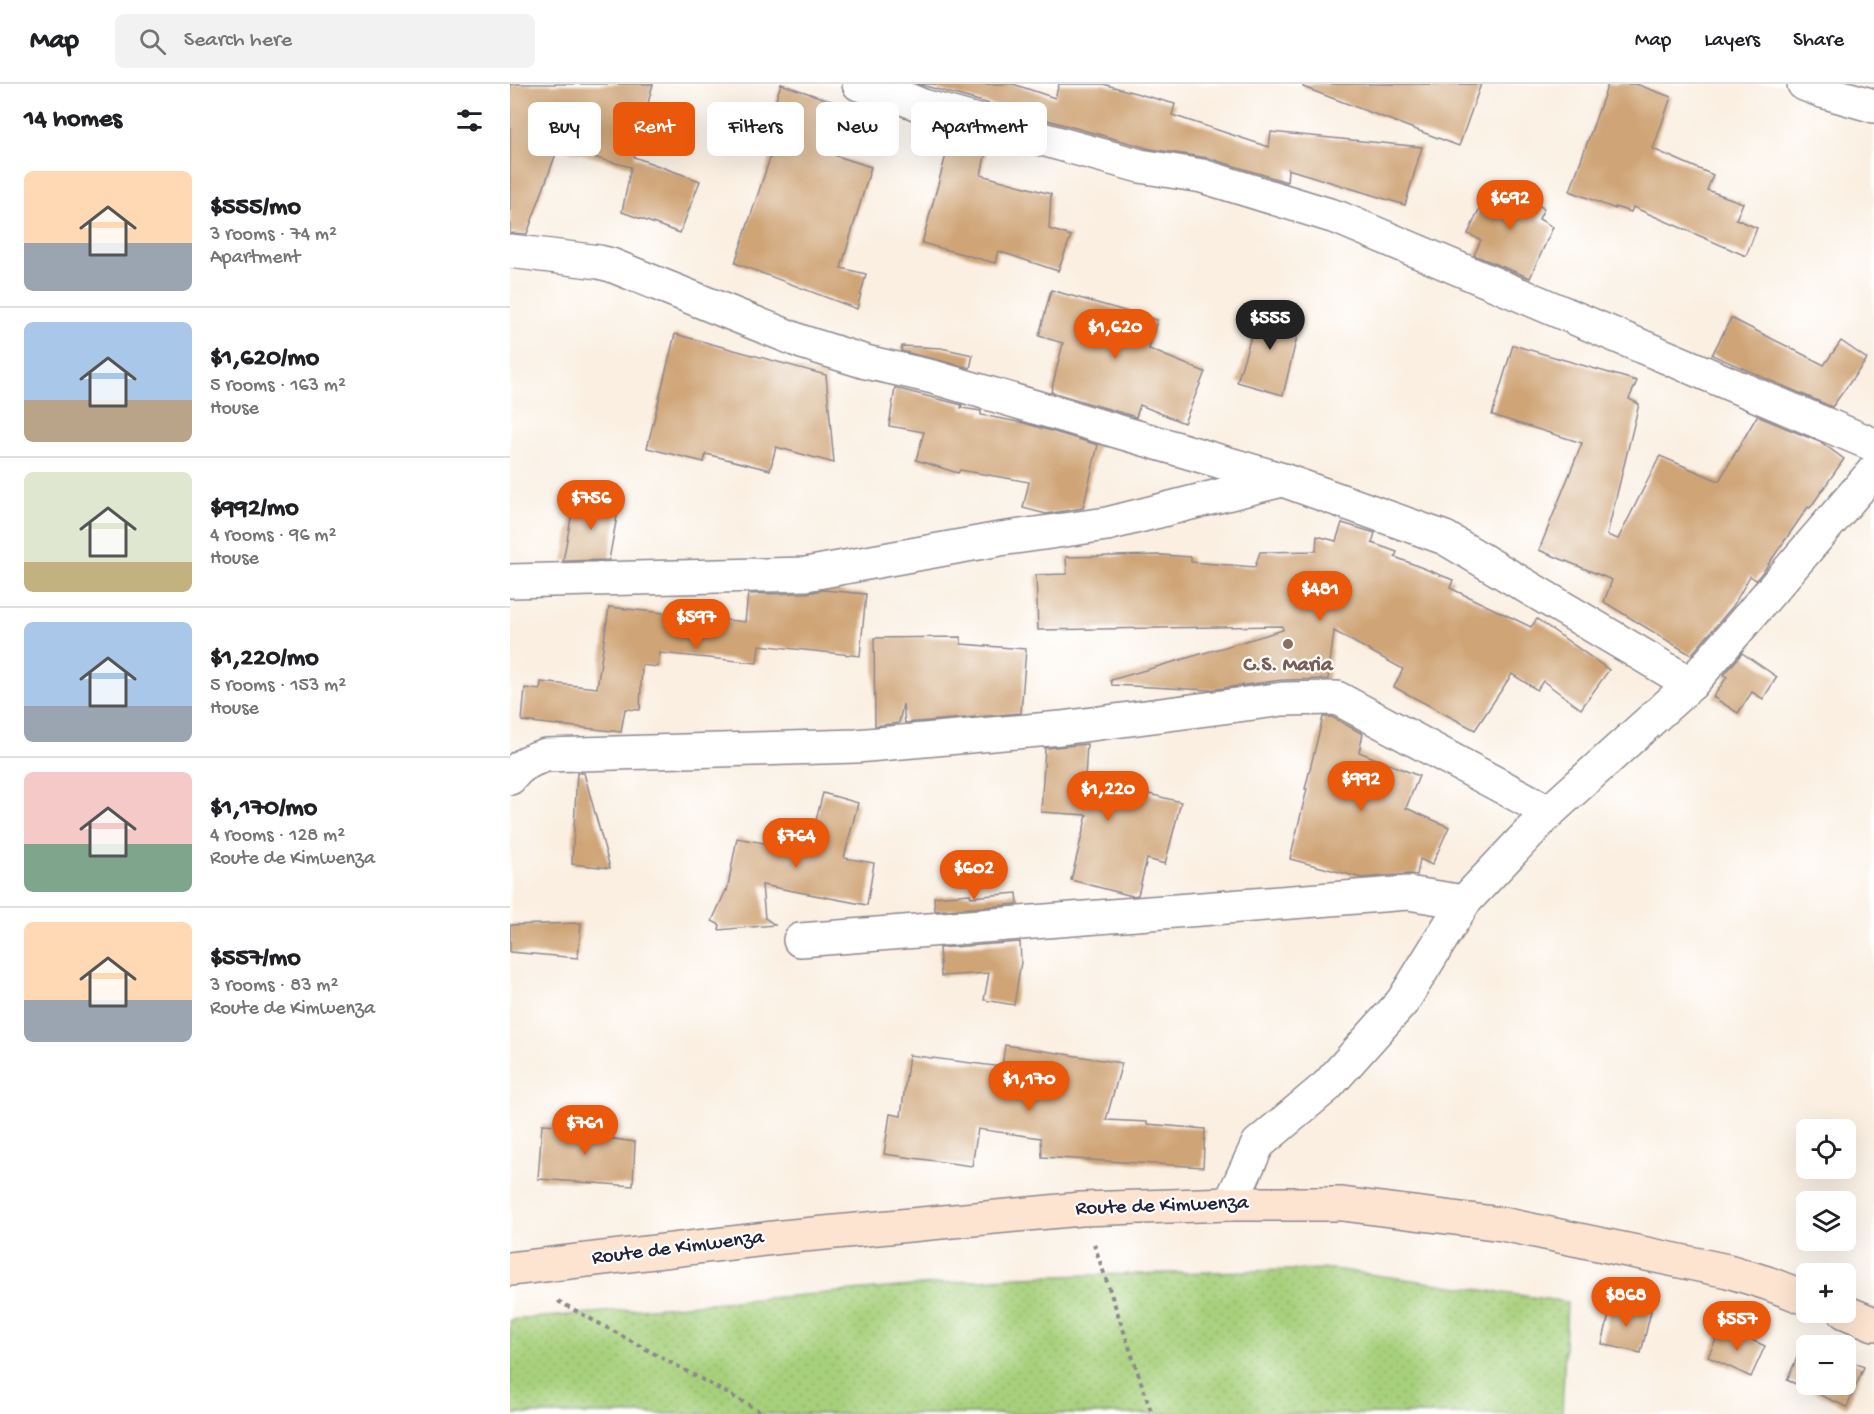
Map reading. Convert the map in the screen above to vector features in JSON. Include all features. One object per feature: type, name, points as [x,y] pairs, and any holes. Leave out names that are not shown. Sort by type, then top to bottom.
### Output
[{"type":"street","points":[[859,84],[888,92],[923,106],[1140,166],[1202,176],[1339,218],[1874,445]]},
{"type":"street","points":[[1804,84],[1874,106]]},
{"type":"street","points":[[510,251],[612,265],[802,342],[866,362],[933,377],[1283,480],[1445,538],[1691,684]]},
{"type":"street","points":[[1230,1204],[1258,1144],[1326,1086],[1402,1001],[1464,902],[1549,812],[1691,684],[1874,471]]},
{"type":"street","points":[[510,581],[806,574],[1000,539],[1107,524],[1283,480]]},
{"type":"street","points":[[510,778],[517,769],[533,758],[546,755],[856,746],[1060,728],[1283,699],[1337,698],[1549,812]]},
{"type":"street","points":[[800,940],[1408,893],[1464,902]]},
{"type":"street","name":"Route de Kimwenza","points":[[510,1269],[782,1237],[1081,1209],[1230,1204],[1342,1204],[1502,1224],[1728,1271],[1767,1282],[1796,1294]]},
{"type":"street","points":[[1856,1317],[1874,1324]]},
{"type":"path","points":[[1081,1209],[1152,1414]]},
{"type":"path","points":[[552,1298],[765,1414]]},
{"type":"green space","points":[[1333,1269],[1567,1302],[1562,1414],[510,1414],[510,1320],[1018,1277]]},
{"type":"building","points":[[510,84],[653,84],[648,102],[613,102],[613,156],[634,156],[700,181],[680,233],[622,212],[631,167],[589,156],[601,156],[601,102],[528,102],[528,156],[555,156],[527,234],[510,233]]},
{"type":"building","points":[[781,84],[834,102],[816,102],[816,156],[837,156],[871,167],[841,268],[866,274],[857,309],[735,263],[771,156],[804,156],[804,102],[775,102]]},
{"type":"building","points":[[918,84],[1013,84],[1055,98],[1059,84],[1103,84],[1175,104],[1172,115],[1269,147],[1271,132],[1422,147],[1405,205],[1288,169],[1287,182],[1208,158],[1151,149],[1047,120],[1047,102],[983,102]]},
{"type":"building","points":[[1304,84],[1481,84],[1459,146],[1303,87]]},
{"type":"building","points":[[1608,84],[1636,84],[1671,97],[1653,149],[1713,175],[1707,190],[1743,203],[1736,219],[1757,228],[1746,256],[1633,207],[1631,212],[1615,207],[1615,209],[1570,191]]},
{"type":"building","points":[[946,156],[985,156],[981,175],[1051,194],[1049,229],[1071,236],[1058,271],[998,251],[995,263],[922,243]]},
{"type":"building","points":[[1491,183],[1544,208],[1539,219],[1553,227],[1530,278],[1474,255],[1481,240],[1468,234]]},
{"type":"building","points":[[1051,290],[1157,320],[1149,349],[1205,372],[1184,423],[1140,405],[1136,417],[1051,392],[1063,343],[1039,336]]},
{"type":"building","points":[[1261,304],[1301,320],[1283,395],[1237,382]]},
{"type":"building","points":[[1731,318],[1824,365],[1841,341],[1867,359],[1832,407],[1712,355]]},
{"type":"building","points":[[675,334],[826,375],[834,463],[776,447],[770,470],[706,454],[704,462],[647,448]]},
{"type":"building","points":[[1513,345],[1637,381],[1629,399],[1639,404],[1607,535],[1618,539],[1660,456],[1719,481],[1757,416],[1822,443],[1844,459],[1765,569],[1756,580],[1750,576],[1733,606],[1691,655],[1604,602],[1612,580],[1539,550],[1582,443],[1492,415]]},
{"type":"building","points":[[902,346],[941,348],[973,355],[970,368],[901,351]]},
{"type":"building","points":[[895,388],[962,405],[961,408],[981,411],[981,415],[1024,423],[1098,445],[1083,508],[1046,514],[1023,508],[1029,482],[960,470],[958,473],[916,460],[924,432],[889,426]]},
{"type":"building","points":[[575,497],[619,505],[609,560],[563,561]]},
{"type":"building","points":[[1342,523],[1375,533],[1372,543],[1397,552],[1395,557],[1453,580],[1450,588],[1531,627],[1537,619],[1609,670],[1581,709],[1543,681],[1537,690],[1512,674],[1475,730],[1394,687],[1403,669],[1334,631],[1328,679],[1281,680],[1209,690],[1112,685],[1111,680],[1283,630],[1282,626],[1038,630],[1036,575],[1067,574],[1066,557],[1161,555],[1191,557],[1191,562],[1255,567],[1260,552],[1316,551],[1317,536],[1336,541]]},
{"type":"building","points":[[824,590],[866,594],[860,656],[759,645],[757,663],[660,653],[658,667],[642,665],[640,710],[625,709],[621,732],[522,721],[525,688],[540,690],[541,682],[597,688],[609,607],[745,622],[748,594],[807,593]]},
{"type":"building","points":[[961,637],[961,644],[1026,649],[1021,713],[905,723],[903,704],[899,723],[875,726],[874,638]]},
{"type":"building","points":[[1742,653],[1777,677],[1763,699],[1752,692],[1738,713],[1713,697],[1727,677],[1724,675]]},
{"type":"building","points":[[1323,717],[1332,717],[1363,734],[1359,752],[1419,776],[1406,808],[1449,827],[1432,865],[1420,859],[1417,875],[1362,878],[1290,859]]},
{"type":"building","points":[[1087,744],[1085,778],[1181,802],[1165,864],[1147,859],[1138,895],[1132,896],[1071,880],[1087,815],[1041,812],[1045,748]]},
{"type":"building","points":[[577,773],[584,773],[610,868],[572,864]]},
{"type":"building","points":[[823,793],[858,803],[844,858],[874,863],[867,905],[762,885],[765,918],[775,925],[719,930],[720,925],[712,921],[727,891],[737,838],[808,851]]},
{"type":"building","points":[[1017,893],[1018,904],[935,911],[934,897]]},
{"type":"building","points":[[581,923],[578,958],[510,952],[510,925]]},
{"type":"building","points":[[1020,942],[1021,962],[1014,1005],[984,1000],[989,973],[941,976],[939,948]]},
{"type":"building","points":[[1005,1045],[1122,1063],[1106,1120],[1205,1129],[1203,1167],[1042,1157],[1041,1138],[978,1129],[972,1166],[884,1154],[890,1114],[901,1116],[909,1055],[1002,1067]]},
{"type":"building","points":[[542,1124],[608,1128],[607,1138],[635,1142],[633,1186],[538,1179]]},
{"type":"building","points":[[1612,1302],[1651,1311],[1641,1353],[1602,1344]]},
{"type":"building","points":[[1722,1327],[1765,1346],[1751,1377],[1708,1357]]},
{"type":"building","points":[[1796,1360],[1796,1384],[1787,1380]]},
{"type":"building","points":[[1856,1363],[1864,1367],[1856,1386]]},
{"type":"building","points":[[1820,1395],[1852,1395],[1847,1407]]},
{"type":"place","name":"C.S. Maria","points":[[1288,644]]}]
